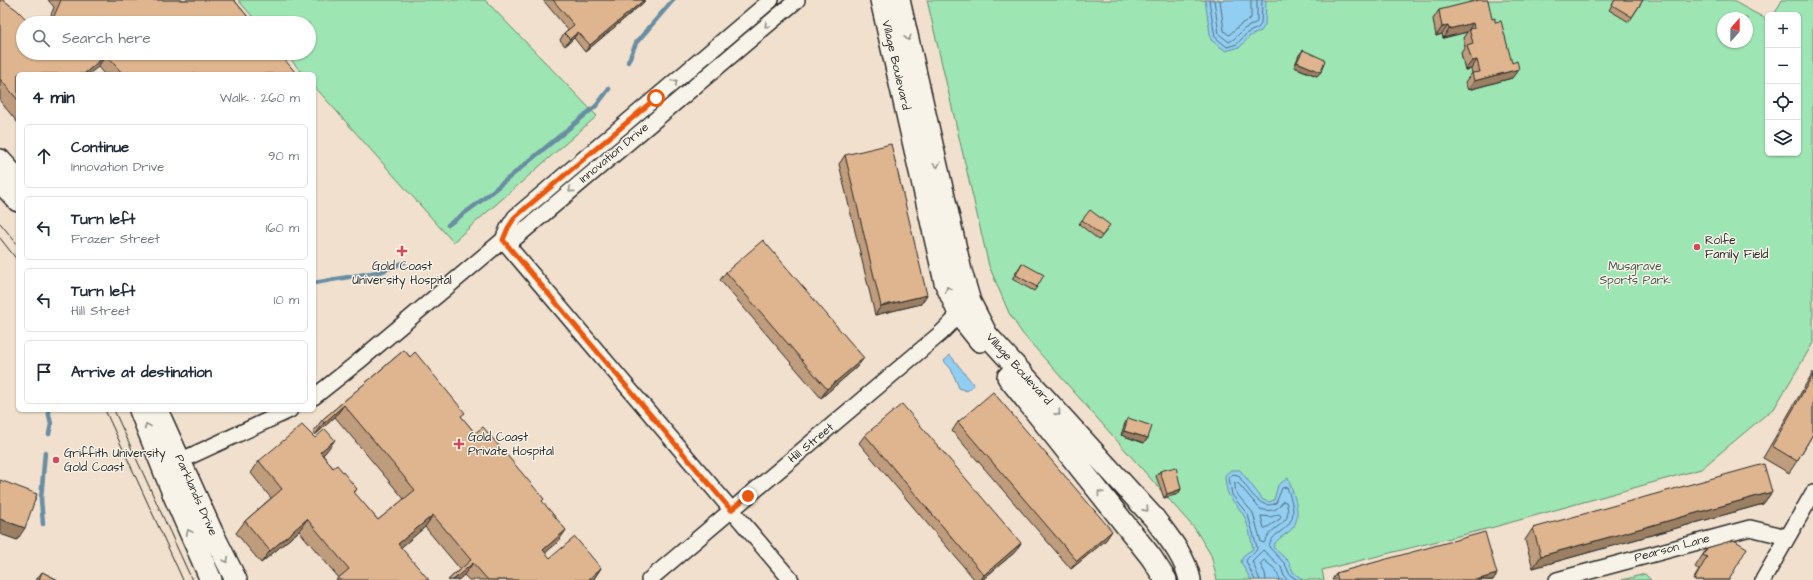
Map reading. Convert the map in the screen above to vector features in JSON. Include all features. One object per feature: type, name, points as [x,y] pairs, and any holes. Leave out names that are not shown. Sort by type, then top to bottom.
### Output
[{"type":"street","name":"Innovation Drive","points":[[316,395],[375,348],[503,240],[515,217],[771,0]]},
{"type":"street","name":"Innovation Drive","points":[[503,240],[514,239],[797,0]]},
{"type":"street","name":"Village Boulevard","points":[[881,0],[945,282],[1151,557],[1166,580]]},
{"type":"street","name":"Village Boulevard","points":[[899,0],[961,271],[965,309],[1154,518],[1178,550],[1188,569],[1190,580]]},
{"type":"street","points":[[0,160],[16,178]]},
{"type":"street","points":[[0,181],[16,199]]},
{"type":"street","points":[[503,240],[790,580]]},
{"type":"street","name":"Hill Street","points":[[649,580],[965,309]]},
{"type":"street","name":"Parklands Drive","points":[[141,412],[212,532],[236,580]]},
{"type":"street","name":"Parklands Drive","points":[[158,412],[172,464],[211,580]]},
{"type":"street","points":[[172,464],[286,412]]},
{"type":"street","points":[[1763,580],[1813,493]]},
{"type":"street","name":"Pearson Lane","points":[[1556,580],[1750,528],[1787,537]]},
{"type":"green space","points":[[238,0],[485,0],[597,116],[453,242],[316,88],[316,72],[301,72],[291,60],[316,60],[316,16],[252,16]]},
{"type":"green space","name":"Musgrave Sports Park","points":[[927,0],[1731,0],[1765,18],[1765,156],[1801,156],[1801,12],[1776,12],[1782,0],[1813,0],[1813,343],[1775,407],[1701,469],[1498,526],[1322,570],[1324,580],[1217,580],[1211,555],[1195,529],[1022,333],[1009,313],[989,266]]},
{"type":"green space","points":[[1645,574],[1651,580],[1622,580]]},
{"type":"water","points":[[1205,0],[1266,0],[1265,25],[1261,31],[1250,36],[1240,47],[1226,51],[1211,40]]},
{"type":"water","points":[[950,355],[974,385],[967,391],[959,388],[951,369],[944,361]]},
{"type":"water","points":[[1231,470],[1240,470],[1263,500],[1269,502],[1274,500],[1278,485],[1288,478],[1295,498],[1297,518],[1291,530],[1279,539],[1273,547],[1289,562],[1293,572],[1303,580],[1251,580],[1241,562],[1244,555],[1253,549],[1249,529],[1245,518],[1227,491],[1225,475]]},
{"type":"building","points":[[0,0],[3,0],[23,16],[16,16],[16,60],[100,60],[86,72],[16,72],[16,98],[0,79]]},
{"type":"building","points":[[61,0],[234,0],[247,16],[54,16]]},
{"type":"building","points":[[553,0],[644,0],[590,45],[578,32],[570,39],[564,33],[574,25]]},
{"type":"building","points":[[1479,0],[1488,0],[1492,19],[1495,18],[1495,22],[1501,21],[1512,63],[1517,61],[1519,69],[1474,81],[1472,73],[1480,72],[1477,60],[1472,61],[1467,45],[1473,43],[1469,29],[1474,28],[1473,23],[1449,29],[1448,26],[1442,27],[1439,10]]},
{"type":"building","points":[[1615,0],[1643,0],[1632,17],[1612,5]]},
{"type":"building","points":[[1303,50],[1325,60],[1321,72],[1297,62]]},
{"type":"building","points":[[110,60],[285,60],[295,72],[121,72]]},
{"type":"building","points":[[891,144],[927,295],[881,306],[845,155]]},
{"type":"building","points":[[1090,210],[1110,225],[1102,236],[1082,220]]},
{"type":"building","points":[[763,240],[864,358],[827,389],[726,272]]},
{"type":"building","points":[[1022,263],[1044,275],[1037,287],[1016,275]]},
{"type":"building","points":[[404,350],[410,357],[415,352],[465,413],[461,416],[475,433],[483,427],[544,499],[542,501],[566,530],[543,550],[550,558],[575,537],[601,568],[588,580],[488,580],[473,563],[453,580],[448,580],[471,560],[433,515],[398,544],[429,580],[336,580],[349,569],[307,519],[270,551],[245,521],[282,489],[259,461],[302,425],[315,438],[325,429],[335,440],[320,452],[333,468],[337,465],[357,489],[354,492],[378,520],[415,490],[344,405],[324,423],[322,420]]},
{"type":"building","points":[[1813,375],[1813,434],[1797,461],[1772,446]]},
{"type":"building","points":[[993,392],[1112,531],[1077,561],[958,422]]},
{"type":"building","points":[[902,404],[1021,543],[984,575],[865,435]]},
{"type":"building","points":[[1128,418],[1152,426],[1148,438],[1124,431]]},
{"type":"building","points":[[1764,464],[1772,492],[1541,556],[1533,528]]},
{"type":"building","points":[[1176,467],[1181,489],[1167,494],[1160,471]]},
{"type":"building","points":[[0,480],[37,494],[25,528],[0,519]]},
{"type":"building","points":[[1485,532],[1497,574],[1476,580],[1338,580],[1336,573]]},
{"type":"building","points":[[1734,540],[1747,548],[1729,580],[1694,580],[1707,557],[1703,555],[1707,548]]},
{"type":"building","points":[[42,572],[58,580],[39,580]]},
{"type":"waterway","points":[[628,62],[636,43],[673,0]]},
{"type":"waterway","points":[[448,225],[477,204],[596,106],[609,89]]},
{"type":"waterway","points":[[316,283],[383,271],[405,262]]},
{"type":"waterway","points":[[48,412],[51,424],[49,434]]},
{"type":"waterway","points":[[43,524],[41,499],[45,452]]},
{"type":"tram line","points":[[0,223],[16,243]]},
{"type":"tram line","points":[[0,238],[16,258]]},
{"type":"tram line","points":[[106,412],[183,580]]},
{"type":"tram line","points":[[115,412],[192,580]]},
{"type":"place","name":"Rolfe Family Field","points":[[1697,247]]},
{"type":"place","name":"Gold Coast University Hospital","points":[[402,251]]},
{"type":"place","name":"Gold Coast Private Hospital","points":[[459,444]]},
{"type":"place","name":"Griffith University Gold Coast","points":[[56,460]]},
{"type":"route","points":[[656,98],[515,217],[503,240],[731,510],[748,496]]}]
